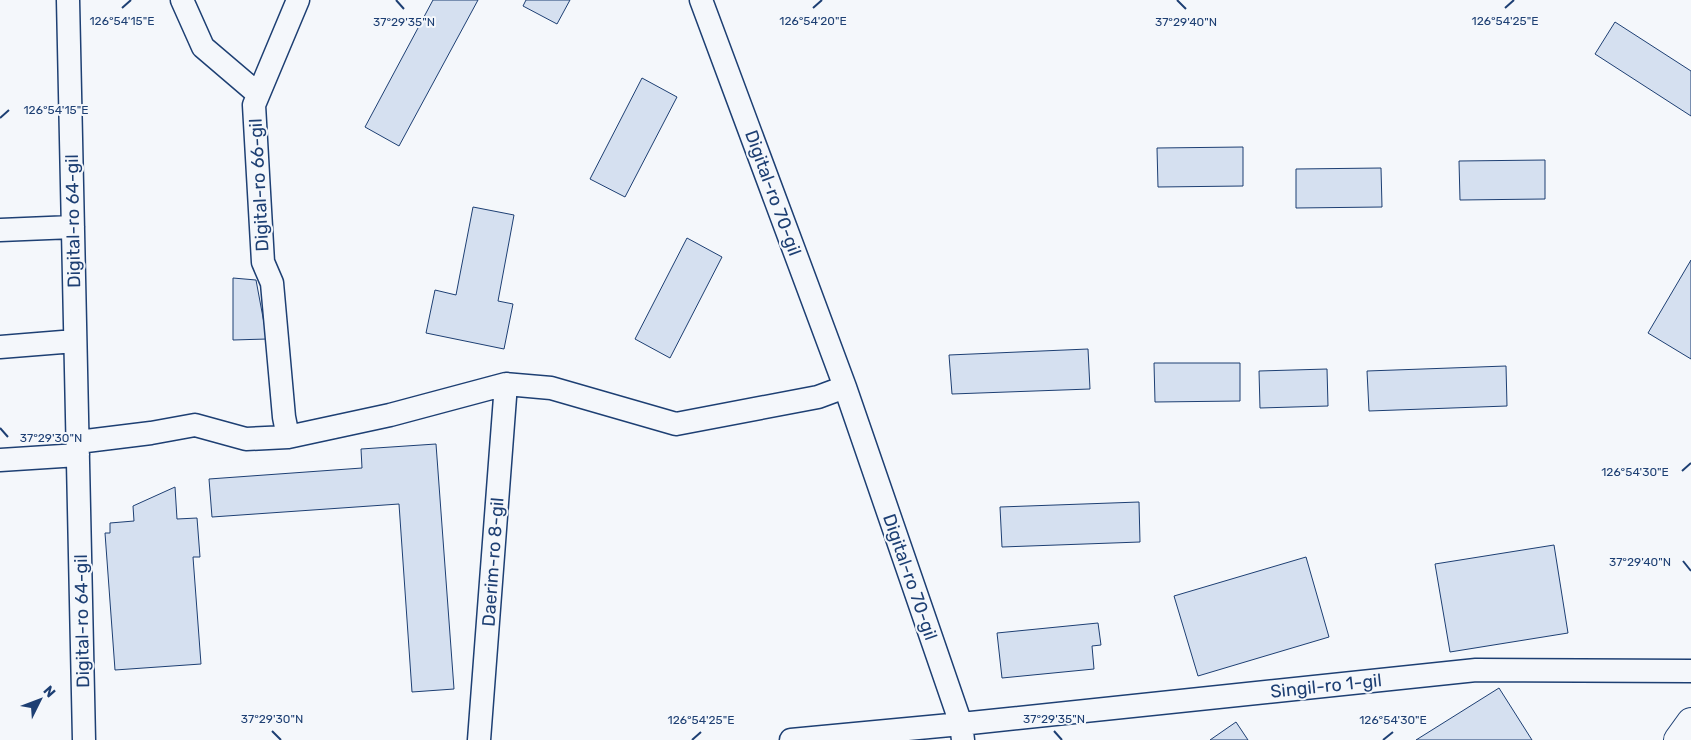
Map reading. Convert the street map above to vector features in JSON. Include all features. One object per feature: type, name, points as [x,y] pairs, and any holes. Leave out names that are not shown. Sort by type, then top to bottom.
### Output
[{"type":"main road","points":[[1678,740],[1691,722]]},
{"type":"street","name":"Digital-ro 64-gil","points":[[68,0],[84,740]]},
{"type":"street","points":[[182,0],[203,47],[258,94]]},
{"type":"street","name":"Digital-ro 66-gil","points":[[288,437],[284,417],[272,282],[263,262],[254,105],[298,0]]},
{"type":"street","name":"Digital-ro 70-gil","points":[[700,0],[844,387],[962,732]]},
{"type":"street","points":[[0,230],[73,227]]},
{"type":"street","points":[[0,347],[76,341]]},
{"type":"street","points":[[0,460],[78,449],[195,425],[246,439],[288,437],[390,414],[506,384],[551,388],[676,424],[818,397],[844,387]]},
{"type":"street","name":"Daerim-ro 8-gil","points":[[479,740],[506,384]]},
{"type":"street","name":"Singil-ro 1-gil","points":[[962,732],[1476,670],[1691,672]]},
{"type":"street","points":[[791,740],[962,732]]},
{"type":"building","points":[[433,0],[478,0],[399,146],[365,127]]},
{"type":"building","points":[[526,0],[570,0],[557,24],[523,6]]},
{"type":"building","points":[[1615,22],[1691,71],[1691,116],[1595,54]]},
{"type":"building","points":[[642,78],[677,97],[625,197],[590,179]]},
{"type":"building","points":[[1243,147],[1243,186],[1158,187],[1157,148]]},
{"type":"building","points":[[1545,160],[1545,199],[1460,200],[1459,161]]},
{"type":"building","points":[[1381,168],[1382,207],[1296,208],[1296,169]]},
{"type":"building","points":[[473,207],[514,215],[498,301],[513,304],[504,349],[426,333],[435,290],[456,295]]},
{"type":"building","points":[[687,238],[722,257],[670,358],[635,339]]},
{"type":"building","points":[[1691,260],[1691,359],[1648,333]]},
{"type":"building","points":[[233,278],[256,280],[267,339],[233,340]]},
{"type":"building","points":[[1088,349],[1090,389],[952,394],[949,355]]},
{"type":"building","points":[[1154,363],[1240,363],[1240,401],[1155,402]]},
{"type":"building","points":[[1506,366],[1507,406],[1369,411],[1367,371]]},
{"type":"building","points":[[1327,369],[1328,406],[1260,408],[1259,371]]},
{"type":"building","points":[[436,444],[454,689],[412,692],[399,504],[212,517],[209,479],[362,468],[361,449]]},
{"type":"building","points":[[175,487],[177,519],[197,518],[200,557],[193,557],[201,664],[115,670],[105,533],[110,533],[110,523],[134,521],[133,506]]},
{"type":"building","points":[[1139,502],[1140,542],[1002,547],[1000,507]]},
{"type":"building","points":[[1554,545],[1568,633],[1450,652],[1435,564]]},
{"type":"building","points":[[1306,557],[1329,637],[1198,676],[1174,596]]},
{"type":"building","points":[[1098,623],[1101,645],[1092,646],[1094,669],[1002,678],[997,633]]},
{"type":"building","points":[[1499,688],[1532,740],[1416,740]]},
{"type":"building","points":[[1236,722],[1248,740],[1210,740]]}]
